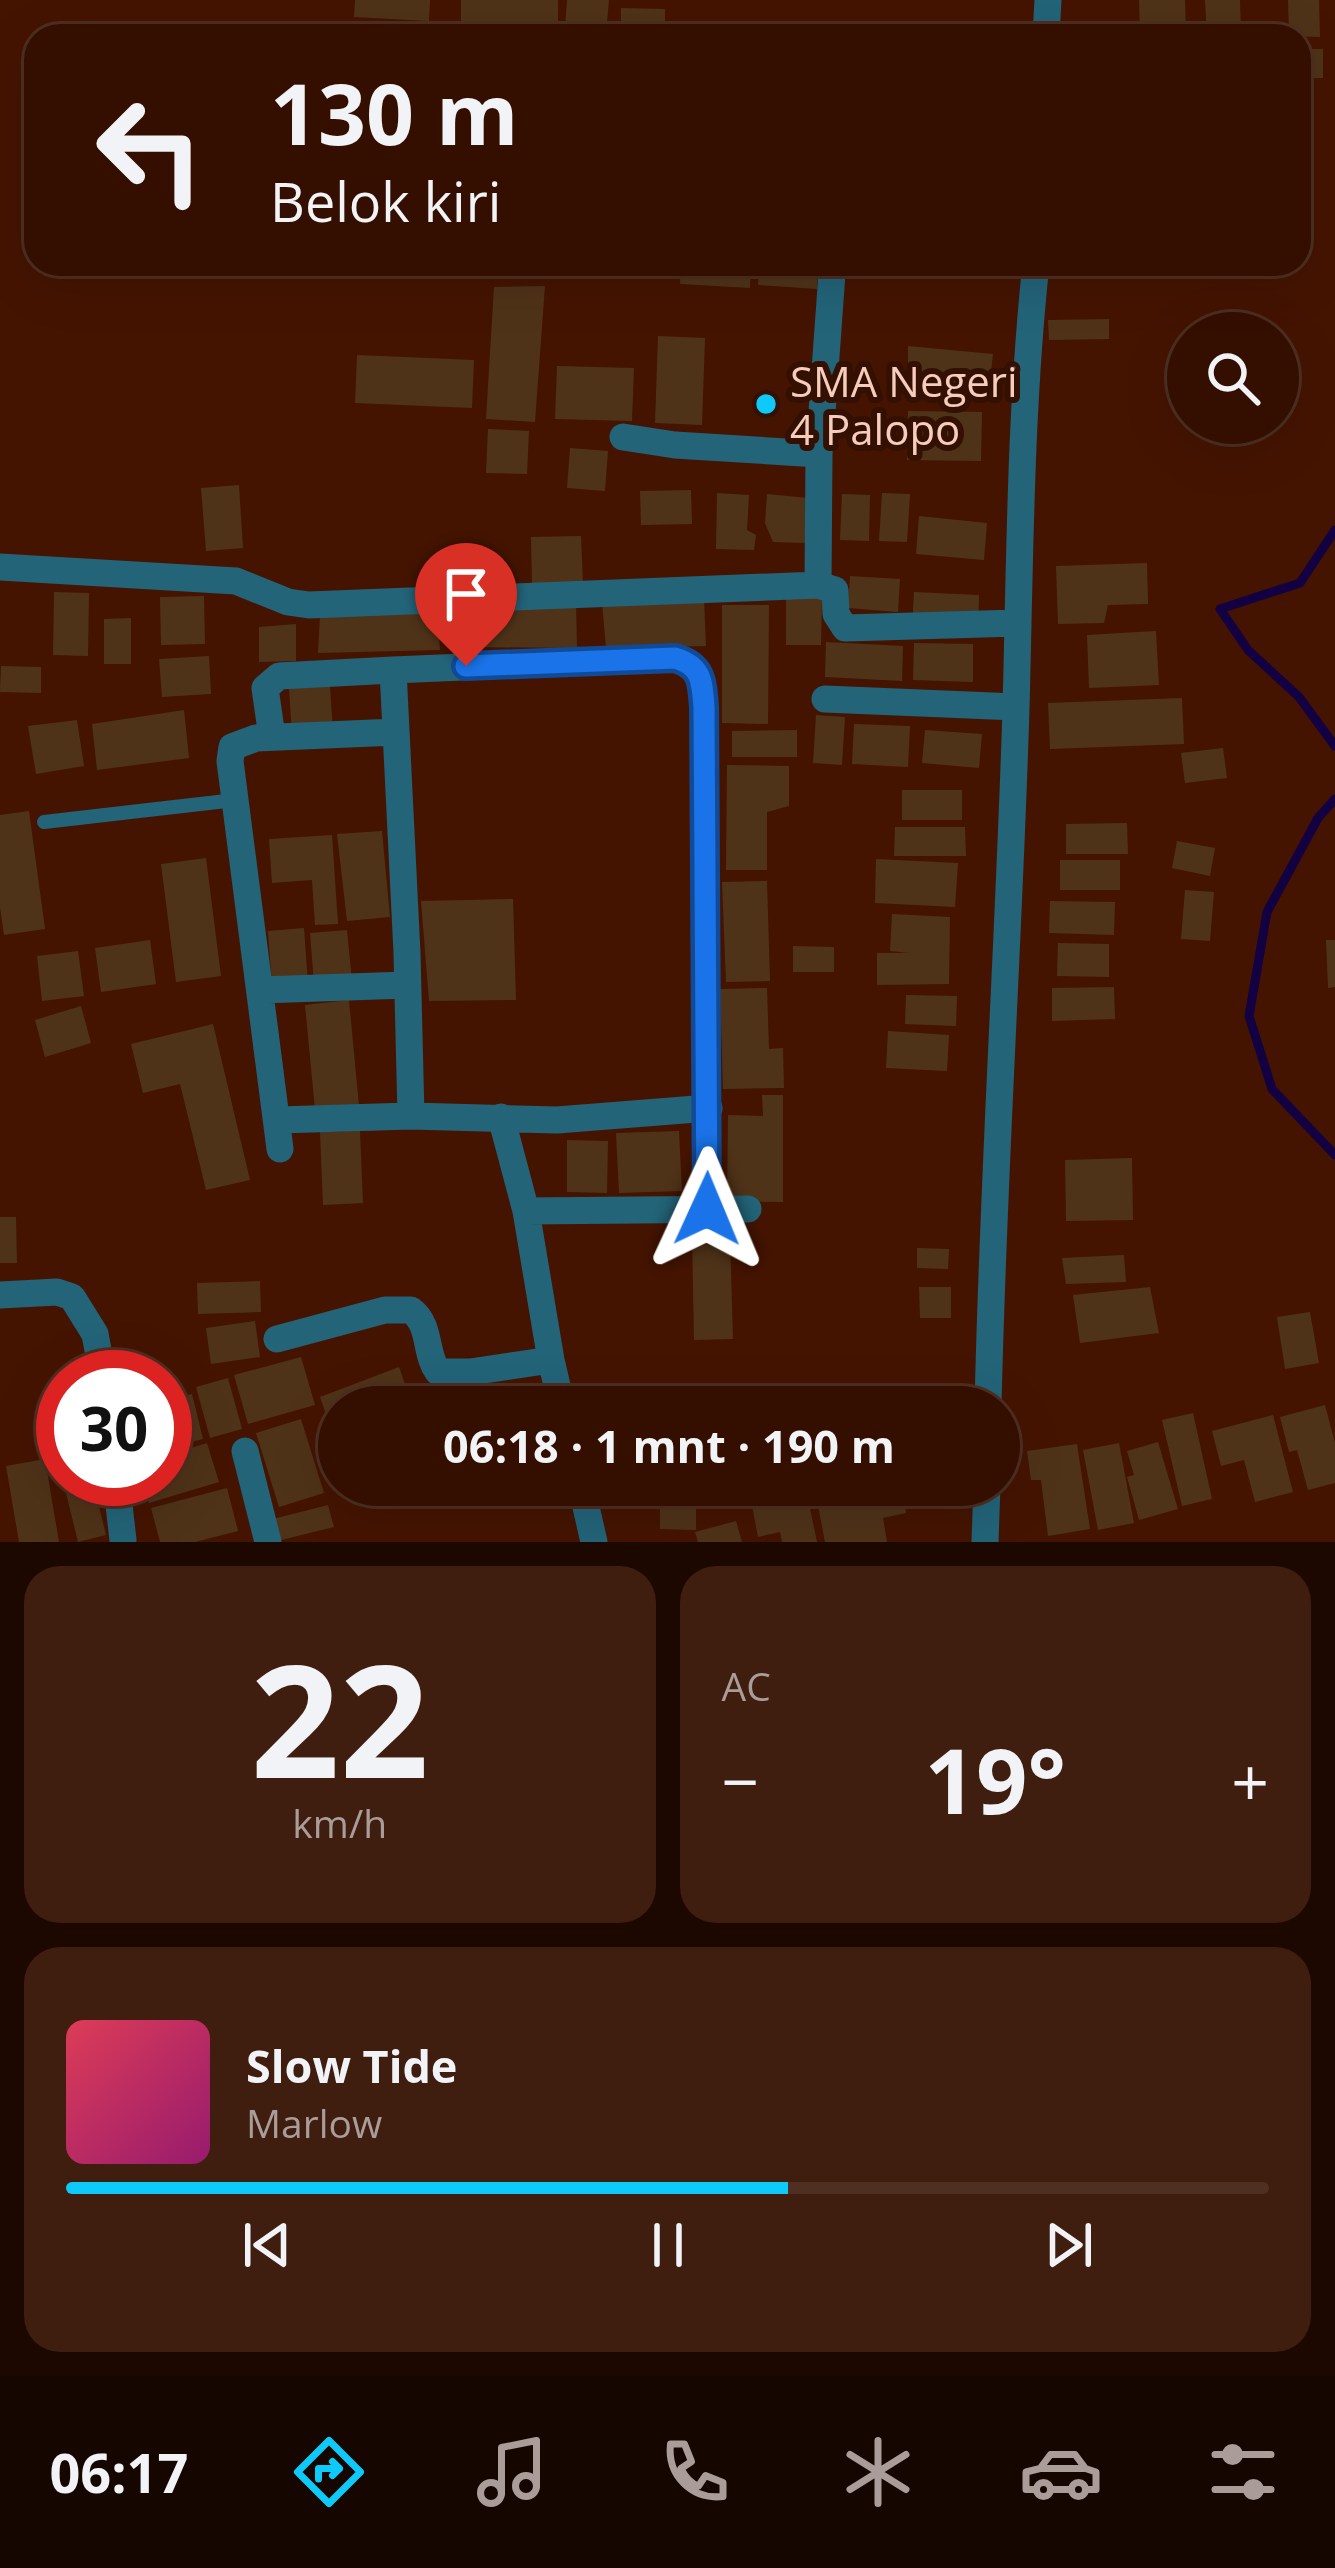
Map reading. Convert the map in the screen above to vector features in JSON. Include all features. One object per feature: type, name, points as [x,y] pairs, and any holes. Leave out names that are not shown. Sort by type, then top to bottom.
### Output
[{"type":"street","points":[[818,586],[819,454],[832,276]]},
{"type":"street","points":[[988,1386],[1026,352],[1035,276]]},
{"type":"street","points":[[623,437],[819,454]]},
{"type":"street","points":[[0,567],[236,580],[288,602],[309,605],[818,586],[835,590],[836,614],[845,628],[1017,623]]},
{"type":"street","points":[[272,737],[265,688],[279,676],[675,658],[691,662],[699,671],[704,707],[707,1209]]},
{"type":"street","points":[[393,670],[411,1116]]},
{"type":"street","points":[[825,699],[1016,707]]},
{"type":"street","points":[[280,1149],[230,761],[232,747],[241,741],[272,737],[396,732]]},
{"type":"street","points":[[260,990],[407,985]]},
{"type":"street","points":[[278,1120],[411,1116],[557,1120],[709,1108]]},
{"type":"street","points":[[501,1117],[526,1211],[557,1386]]},
{"type":"street","points":[[526,1211],[748,1209]]},
{"type":"street","points":[[0,1295],[57,1292],[72,1297],[95,1334],[98,1350]]},
{"type":"street","points":[[277,1339],[400,1308],[419,1316],[437,1372],[551,1360]]},
{"type":"street","points":[[245,1451],[268,1542]]},
{"type":"street","points":[[120,1506],[124,1540]]},
{"type":"street","points":[[585,1506],[594,1542]]},
{"type":"street","points":[[985,1542],[986,1506]]},
{"type":"lane","points":[[44,822],[235,800]]},
{"type":"building","points":[[355,0],[430,0],[429,21],[354,17]]},
{"type":"building","points":[[461,0],[558,0],[558,22],[461,22]]},
{"type":"building","points":[[567,0],[609,0],[607,24],[565,24]]},
{"type":"building","points":[[1139,0],[1185,0],[1186,24],[1140,24]]},
{"type":"building","points":[[1205,0],[1240,0],[1241,24],[1206,24]]},
{"type":"building","points":[[1288,0],[1319,0],[1320,37],[1311,37],[1311,24],[1289,24]]},
{"type":"building","points":[[621,8],[665,9],[665,24],[621,24]]},
{"type":"building","points":[[1311,49],[1323,49],[1323,78],[1311,78]]},
{"type":"building","points":[[564,276],[625,276],[625,279]]},
{"type":"building","points":[[680,276],[750,276],[750,288],[680,284]]},
{"type":"building","points":[[758,276],[818,276],[817,289],[758,285]]},
{"type":"building","points":[[545,286],[535,422],[486,419],[494,287]]},
{"type":"building","points":[[1109,319],[1109,339],[1049,340],[1048,320]]},
{"type":"building","points":[[658,336],[705,338],[702,425],[655,423]]},
{"type":"building","points":[[908,346],[993,354],[989,388],[950,386],[952,393],[908,393]]},
{"type":"building","points":[[357,355],[474,360],[472,408],[355,403]]},
{"type":"building","points":[[557,366],[634,368],[632,421],[555,419]]},
{"type":"building","points":[[908,411],[982,412],[981,461],[907,460]]},
{"type":"building","points":[[488,429],[529,431],[527,474],[486,473]]},
{"type":"building","points":[[570,448],[608,451],[605,491],[567,488]]},
{"type":"building","points":[[239,485],[243,548],[206,551],[201,488]]},
{"type":"building","points":[[691,490],[692,524],[641,525],[640,491]]},
{"type":"building","points":[[717,493],[749,495],[747,530],[756,535],[754,550],[716,549]]},
{"type":"building","points":[[882,493],[910,494],[907,542],[879,541]]},
{"type":"building","points":[[767,494],[808,498],[806,543],[773,542],[765,523]]},
{"type":"building","points":[[842,494],[870,495],[869,541],[840,540]]},
{"type":"building","points":[[919,516],[987,523],[984,560],[916,554]]},
{"type":"building","points":[[581,536],[583,584],[532,585],[531,537]]},
{"type":"building","points":[[1147,563],[1148,604],[1108,605],[1104,623],[1058,624],[1056,566]]},
{"type":"building","points":[[850,576],[900,579],[898,612],[848,608]]},
{"type":"building","points":[[54,592],[89,593],[88,656],[53,655]]},
{"type":"building","points":[[914,592],[979,595],[978,630],[912,627]]},
{"type":"building","points":[[204,596],[205,644],[161,645],[160,597]]},
{"type":"building","points":[[704,598],[706,646],[606,648],[602,602]]},
{"type":"building","points":[[786,598],[822,598],[821,645],[786,645]]},
{"type":"building","points":[[467,602],[576,603],[577,648],[469,647]]},
{"type":"building","points":[[722,605],[769,605],[768,724],[722,723]]},
{"type":"building","points":[[437,608],[440,650],[318,653],[320,615]]},
{"type":"building","points":[[131,618],[131,664],[104,664],[104,619]]},
{"type":"building","points":[[296,624],[296,661],[259,662],[259,627]]},
{"type":"building","points":[[1156,631],[1159,685],[1089,688],[1087,635]]},
{"type":"building","points":[[826,642],[903,646],[902,681],[825,677]]},
{"type":"building","points":[[914,643],[973,644],[973,682],[913,680]]},
{"type":"building","points":[[209,656],[211,694],[162,697],[159,659]]},
{"type":"building","points":[[1,666],[41,667],[41,693],[0,692]]},
{"type":"building","points":[[330,686],[333,732],[292,734],[289,688]]},
{"type":"building","points":[[1182,698],[1184,744],[1050,749],[1048,703]]},
{"type":"building","points":[[184,710],[189,758],[97,770],[92,724]]},
{"type":"building","points":[[816,715],[845,717],[842,765],[813,763]]},
{"type":"building","points":[[77,720],[84,766],[36,774],[28,726]]},
{"type":"building","points":[[854,724],[910,726],[908,767],[852,764]]},
{"type":"building","points":[[797,730],[797,757],[732,757],[732,731]]},
{"type":"building","points":[[925,730],[982,734],[979,768],[922,763]]},
{"type":"building","points":[[1223,748],[1227,778],[1185,783],[1181,753]]},
{"type":"building","points":[[727,765],[789,766],[789,806],[767,812],[767,870],[726,870]]},
{"type":"building","points":[[902,790],[962,790],[962,820],[902,820]]},
{"type":"building","points":[[29,811],[45,929],[4,935],[0,815]]},
{"type":"building","points":[[1127,823],[1128,854],[1066,854],[1066,824]]},
{"type":"building","points":[[895,827],[965,827],[966,856],[894,856]]},
{"type":"building","points":[[382,831],[390,917],[347,921],[337,834]]},
{"type":"building","points":[[332,835],[338,924],[315,925],[312,880],[272,883],[269,839]]},
{"type":"building","points":[[1177,841],[1215,848],[1210,876],[1172,868]]},
{"type":"building","points":[[206,858],[221,976],[176,982],[161,864]]},
{"type":"building","points":[[876,859],[958,863],[955,907],[875,903]]},
{"type":"building","points":[[1060,860],[1120,860],[1120,890],[1060,890]]},
{"type":"building","points":[[767,881],[770,981],[726,982],[722,882]]},
{"type":"building","points":[[1185,890],[1214,892],[1210,941],[1181,939]]},
{"type":"building","points":[[513,899],[516,1000],[429,1001],[421,901]]},
{"type":"building","points":[[1050,901],[1115,902],[1114,935],[1049,933]]},
{"type":"building","points":[[892,914],[950,917],[949,984],[877,985],[877,953],[910,953],[890,951]]},
{"type":"building","points":[[304,928],[308,984],[272,987],[268,931]]},
{"type":"building","points":[[347,930],[352,981],[314,984],[310,933]]},
{"type":"building","points":[[150,940],[156,984],[101,992],[95,948]]},
{"type":"building","points":[[1326,940],[1335,940],[1335,987],[1328,988]]},
{"type":"building","points":[[1058,943],[1109,944],[1109,977],[1057,976]]},
{"type":"building","points":[[793,946],[834,947],[834,972],[793,972]]},
{"type":"building","points":[[78,951],[84,996],[42,1001],[37,956]]},
{"type":"building","points":[[1114,987],[1115,1019],[1052,1021],[1052,988]]},
{"type":"building","points":[[767,988],[769,1049],[783,1048],[784,1088],[723,1089],[720,989]]},
{"type":"building","points":[[906,995],[957,996],[956,1026],[905,1024]]},
{"type":"building","points":[[349,1000],[359,1106],[315,1110],[305,1005]]},
{"type":"building","points":[[81,1006],[91,1043],[45,1057],[35,1020]]},
{"type":"building","points":[[213,1024],[250,1180],[206,1190],[180,1084],[143,1093],[131,1044]]},
{"type":"building","points":[[888,1031],[949,1035],[947,1071],[886,1068]]},
{"type":"building","points":[[762,1095],[783,1095],[783,1202],[727,1201],[728,1115],[763,1116]]},
{"type":"building","points":[[360,1131],[363,1203],[323,1205],[320,1132]]},
{"type":"building","points":[[679,1131],[682,1191],[619,1193],[616,1133]]},
{"type":"building","points":[[567,1140],[608,1141],[607,1193],[567,1192]]},
{"type":"building","points":[[1132,1158],[1133,1220],[1066,1221],[1065,1160]]},
{"type":"building","points":[[0,1217],[16,1217],[17,1263],[0,1263]]},
{"type":"building","points":[[730,1236],[733,1339],[694,1340],[692,1237]]},
{"type":"building","points":[[917,1248],[949,1249],[948,1269],[917,1268]]},
{"type":"building","points":[[1124,1255],[1126,1282],[1066,1284],[1062,1258]]},
{"type":"building","points":[[260,1281],[261,1312],[198,1314],[197,1283]]},
{"type":"building","points":[[919,1287],[951,1287],[951,1318],[920,1318]]},
{"type":"building","points":[[1150,1287],[1159,1333],[1080,1343],[1073,1295]]},
{"type":"building","points":[[1310,1312],[1319,1363],[1285,1369],[1277,1317]]},
{"type":"building","points":[[255,1321],[260,1357],[211,1364],[206,1328]]},
{"type":"building","points":[[301,1357],[315,1405],[248,1424],[234,1375]]},
{"type":"building","points":[[399,1367],[406,1386],[349,1386]]},
{"type":"building","points":[[228,1378],[242,1429],[210,1438],[196,1387]]},
{"type":"building","points":[[192,1394],[203,1439],[192,1442]]},
{"type":"building","points":[[1325,1405],[1335,1443],[1335,1483],[1308,1490],[1297,1450],[1289,1452],[1280,1417]]},
{"type":"building","points":[[1193,1413],[1212,1499],[1182,1506],[1162,1420]]},
{"type":"building","points":[[1273,1415],[1293,1492],[1255,1502],[1244,1460],[1221,1466],[1212,1431]]},
{"type":"building","points":[[301,1419],[318,1474],[318,1495],[279,1507],[256,1433]]},
{"type":"building","points":[[1158,1442],[1178,1509],[1139,1520],[1127,1477],[1134,1475],[1127,1451]]},
{"type":"building","points":[[207,1443],[219,1482],[192,1490],[192,1448]]},
{"type":"building","points":[[1119,1443],[1134,1523],[1098,1530],[1083,1450]]},
{"type":"building","points":[[1077,1444],[1090,1529],[1048,1536],[1041,1480],[1031,1480],[1027,1451]]},
{"type":"building","points":[[36,1461],[36,1506],[53,1506],[59,1542],[19,1542],[6,1466]]},
{"type":"building","points":[[227,1488],[238,1531],[195,1542],[160,1542],[151,1508],[192,1506],[192,1497]]},
{"type":"building","points":[[69,1506],[99,1506],[106,1535],[78,1542]]},
{"type":"building","points":[[328,1506],[334,1527],[273,1542],[265,1521]]},
{"type":"building","points":[[660,1506],[696,1506],[696,1530],[660,1529]]},
{"type":"building","points":[[752,1506],[810,1506],[817,1542],[782,1542],[780,1532],[758,1537]]},
{"type":"building","points":[[818,1506],[905,1506],[906,1513],[883,1518],[887,1542],[825,1542]]},
{"type":"building","points":[[736,1521],[742,1542],[698,1542],[695,1532]]},
{"type":"waterway","points":[[1335,530],[1300,583],[1220,609],[1248,650],[1299,697],[1335,746]]},
{"type":"waterway","points":[[1335,799],[1318,818],[1267,912],[1249,1016],[1272,1089],[1335,1155]]},
{"type":"place","name":"SMA Negeri 4 Palopo","points":[[766,404]]},
{"type":"route","points":[[466,666],[675,658],[691,662],[699,671],[704,707],[707,1209]]}]
